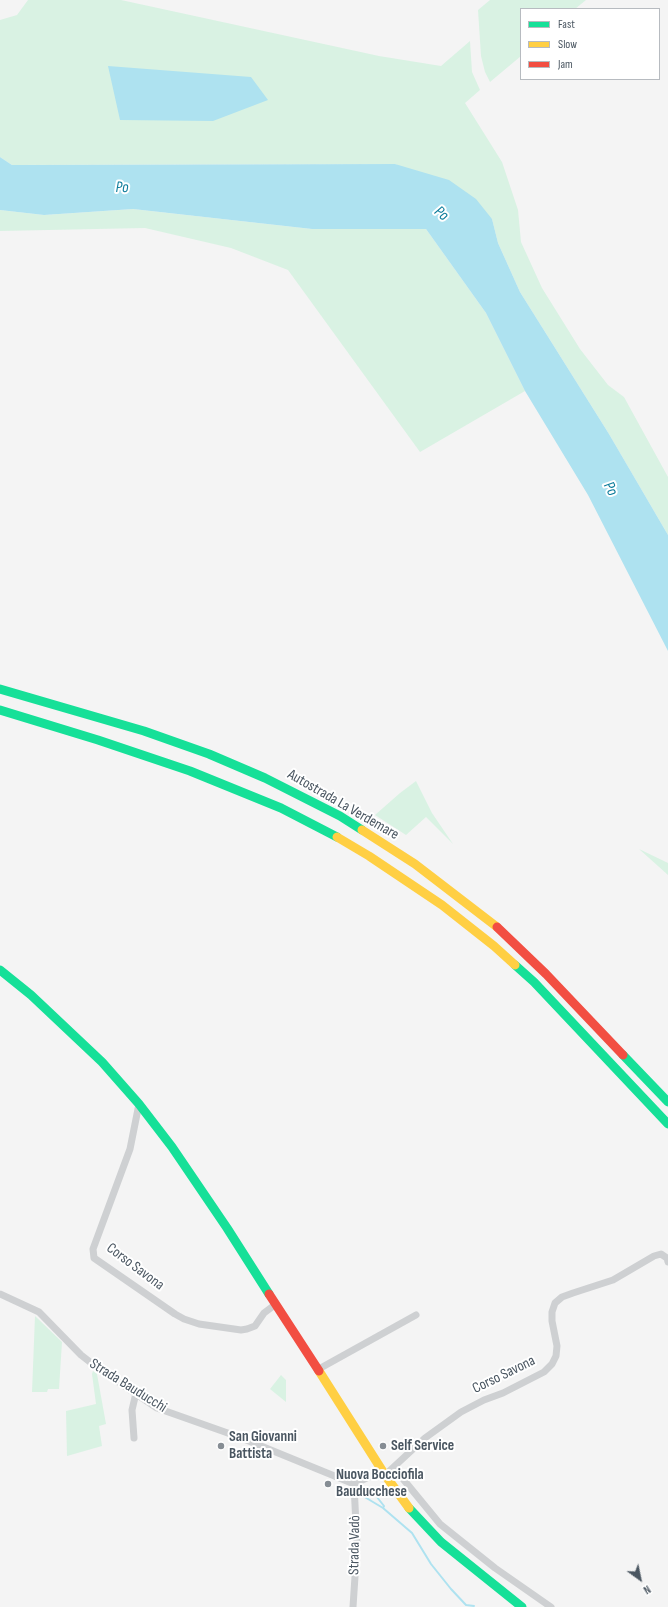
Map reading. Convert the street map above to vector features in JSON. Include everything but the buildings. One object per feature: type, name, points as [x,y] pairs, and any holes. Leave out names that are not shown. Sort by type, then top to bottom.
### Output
[{"type":"main road","name":"Autostrada La Verdemare","points":[[0,689],[144,731],[209,754],[266,778],[340,816],[415,864],[480,913],[546,974],[668,1102]]},
{"type":"main road","name":"Autostrada La Verdemare","points":[[0,710],[98,740],[190,771],[274,805],[346,842],[402,877],[442,905],[494,946],[534,982],[668,1124]]},
{"type":"main road","points":[[0,970],[30,995],[102,1062],[139,1104],[172,1147],[200,1187],[276,1304],[384,1475],[408,1507],[441,1542],[522,1607]]},
{"type":"street","name":"Corso Savona","points":[[139,1104],[130,1149],[93,1249],[94,1258],[175,1314],[199,1324],[241,1330],[247,1329],[255,1326],[264,1313],[276,1304]]},
{"type":"street","name":"Corso Savona","points":[[384,1475],[394,1468],[425,1438],[451,1418],[484,1400],[503,1393],[532,1379],[544,1372],[552,1364],[556,1356],[557,1346],[552,1321],[552,1312],[555,1303],[573,1292],[613,1280],[654,1256],[662,1254],[667,1258],[668,1262]]},
{"type":"street","name":"Strada Bauducchi","points":[[0,1294],[38,1312],[81,1355],[114,1380],[157,1408],[239,1437],[354,1488]]},
{"type":"street","points":[[317,1370],[416,1315]]},
{"type":"street","points":[[134,1438],[132,1410],[136,1393]]},
{"type":"street","points":[[394,1468],[440,1524],[495,1568],[551,1607]]},
{"type":"street","points":[[354,1488],[375,1474],[384,1475]]},
{"type":"street","name":"Strada Vadò","points":[[353,1607],[357,1546],[354,1488]]},
{"type":"green space","points":[[28,0],[121,0],[379,56],[441,66],[470,41],[472,72],[480,90],[465,103],[502,162],[518,210],[521,242],[542,288],[580,349],[608,385],[624,397],[668,477],[668,535],[609,434],[520,292],[498,243],[492,219],[395,164],[12,165],[0,157],[0,20],[17,15]]},
{"type":"green space","points":[[490,0],[586,0],[576,8],[520,8],[520,57],[490,82],[485,72],[481,56],[478,10]]},
{"type":"green space","points":[[133,209],[312,229],[426,229],[486,313],[525,391],[420,452],[288,270],[231,248],[145,228],[0,231],[0,210],[44,215]]},
{"type":"green space","points":[[416,781],[432,813],[453,844],[426,817],[406,835],[375,815]]},
{"type":"green space","points":[[639,849],[668,863],[668,875]]},
{"type":"green space","points":[[35,1316],[62,1342],[59,1389],[48,1389],[47,1392],[32,1392]]},
{"type":"green space","points":[[93,1371],[97,1374],[106,1424],[99,1426],[102,1446],[67,1456],[66,1411],[96,1404],[92,1374]]},
{"type":"green space","points":[[281,1375],[286,1380],[286,1402],[270,1389]]},
{"type":"water","points":[[108,66],[251,77],[268,100],[213,121],[120,120]]},
{"type":"water","name":"Po","points":[[0,157],[12,165],[395,164],[449,180],[476,199],[492,219],[498,243],[520,292],[609,434],[668,535],[668,651],[588,495],[525,391],[486,313],[426,229],[312,229],[133,209],[44,215],[0,210]]},
{"type":"waterway","points":[[369,1487],[384,1506],[383,1508]]},
{"type":"waterway","points":[[347,1496],[363,1496],[383,1508],[412,1533],[431,1564],[451,1589],[466,1605],[474,1606]]},
{"type":"traffic: fast","points":[[0,689],[144,731],[209,754],[265,778],[340,816],[362,830]]},
{"type":"traffic: fast","points":[[0,710],[98,740],[190,771],[281,808],[337,837]]},
{"type":"traffic: fast","points":[[515,965],[534,982],[668,1124]]},
{"type":"traffic: fast","points":[[0,970],[31,995],[102,1062],[139,1104],[172,1147],[227,1228],[269,1294]]},
{"type":"traffic: fast","points":[[623,1055],[668,1102]]},
{"type":"traffic: fast","points":[[409,1508],[441,1542],[522,1607]]},
{"type":"traffic: slow","points":[[362,830],[415,864],[497,927]]},
{"type":"traffic: slow","points":[[337,837],[369,856],[442,905],[494,946],[515,965]]},
{"type":"traffic: slow","points":[[319,1371],[385,1475],[409,1508]]},
{"type":"traffic: jam","points":[[497,927],[546,974],[623,1055]]},
{"type":"traffic: jam","points":[[269,1294],[319,1371]]},
{"type":"place","name":"San Giovanni Battista","points":[[221,1446]]},
{"type":"place","name":"Self Service","points":[[383,1446]]},
{"type":"place","name":"Nuova Bocciofila Bauducchese","points":[[328,1484]]}]
